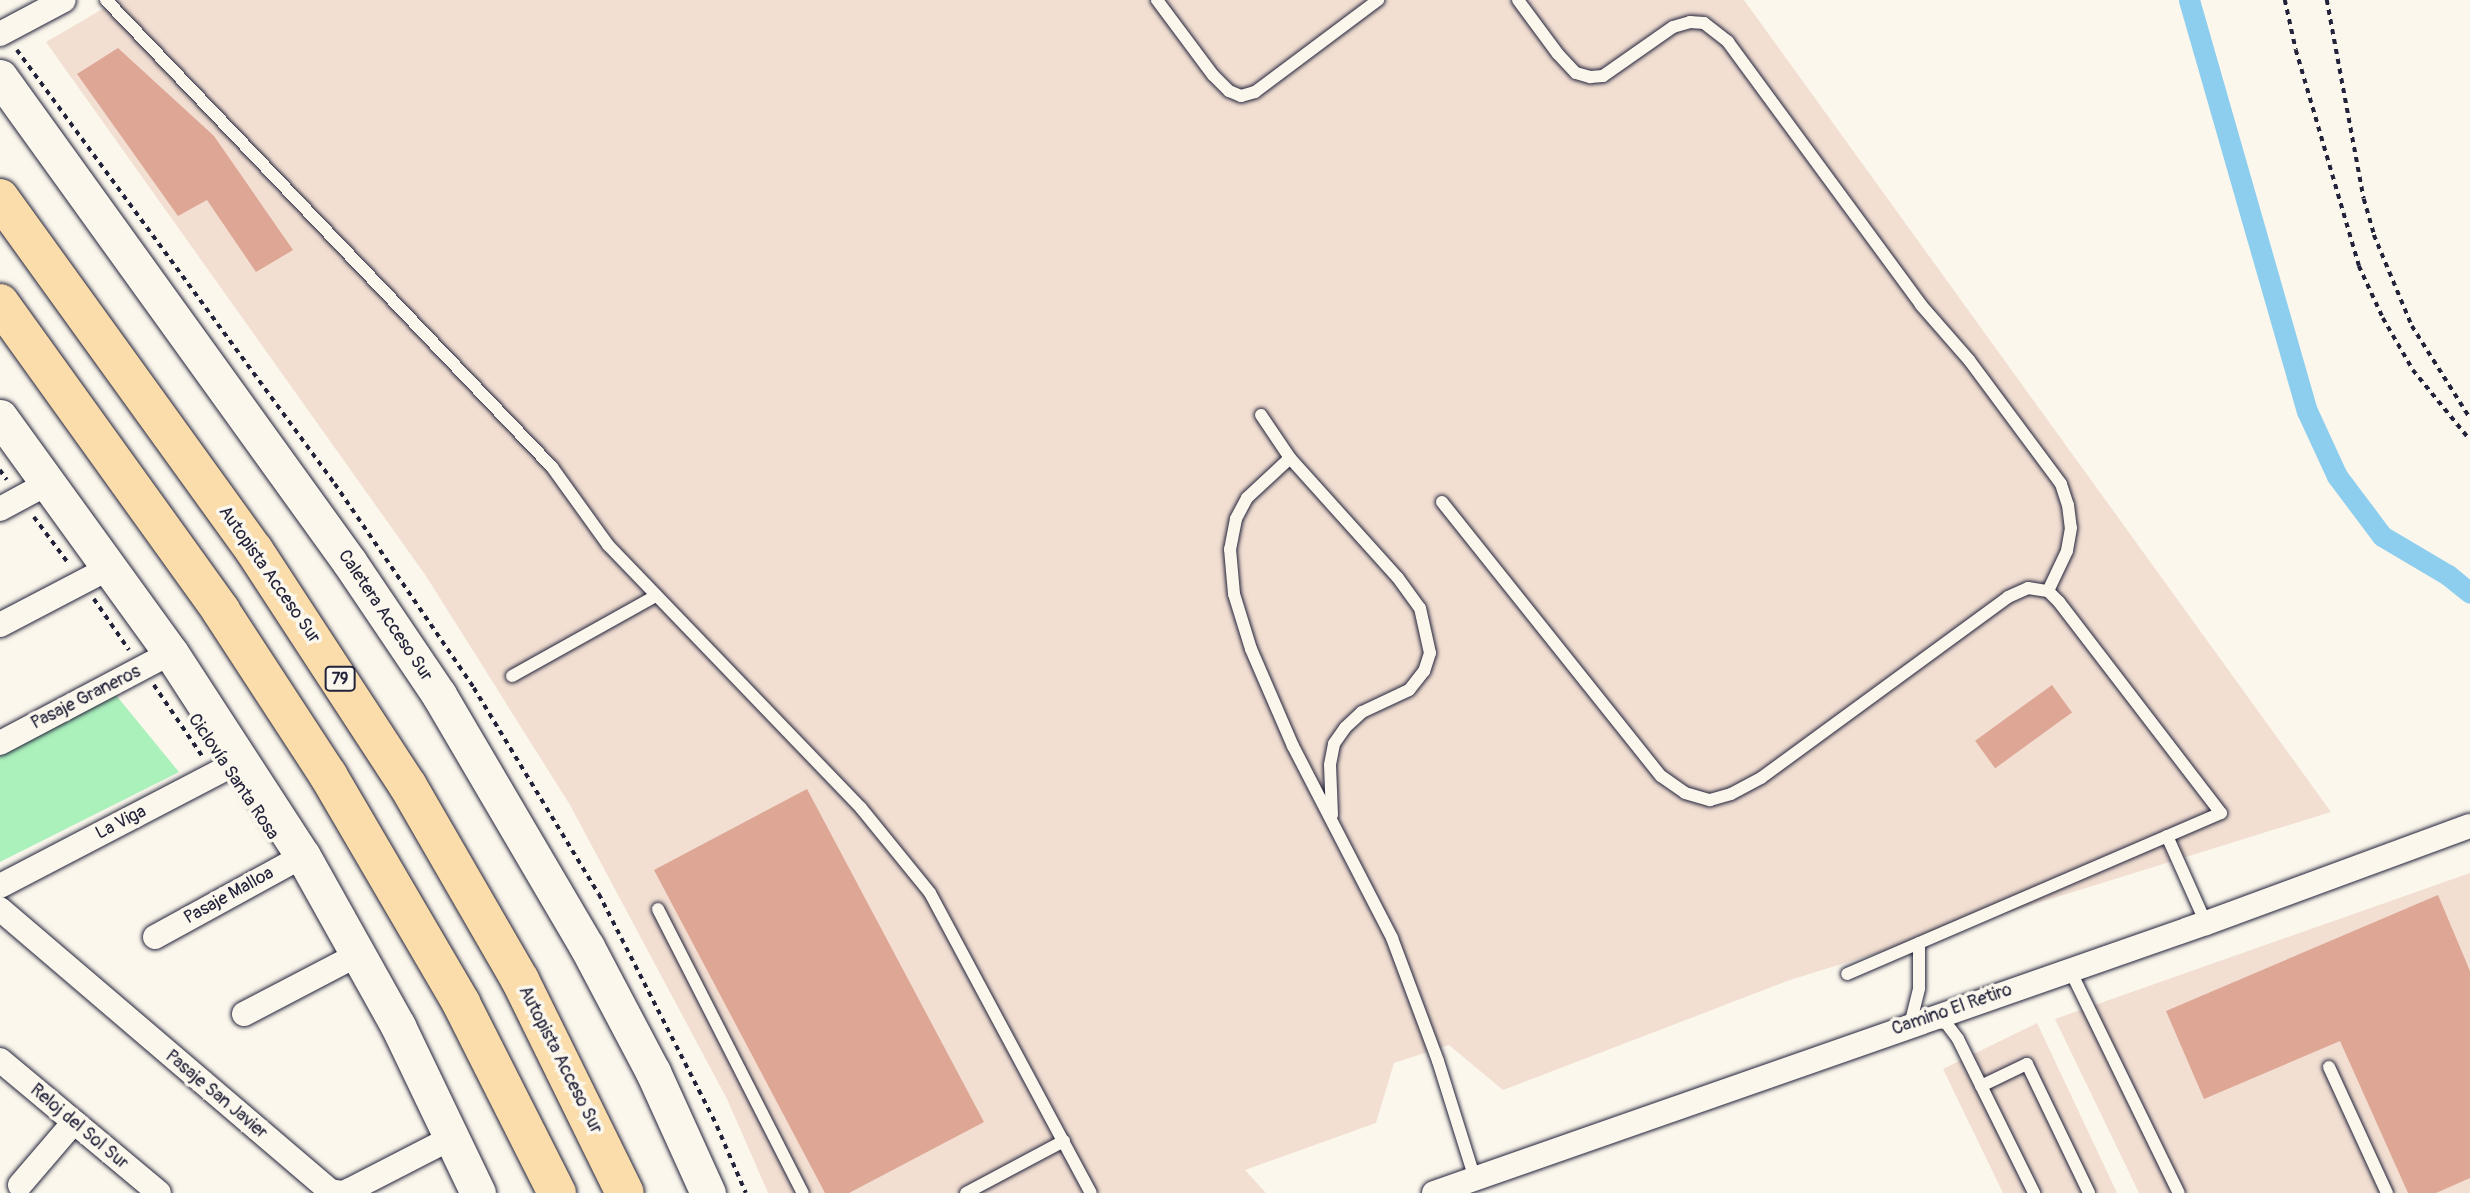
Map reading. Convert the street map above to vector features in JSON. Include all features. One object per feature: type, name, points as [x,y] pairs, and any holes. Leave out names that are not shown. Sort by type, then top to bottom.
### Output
[{"type":"highway","name":"Autopista Acceso Sur","points":[[0,198],[254,550],[408,786],[520,980],[625,1193]]},
{"type":"highway","points":[[0,303],[220,611],[328,775],[461,1003],[556,1193]]},
{"type":"main road","name":"Caletera Acceso Sur","points":[[0,77],[350,563],[439,695],[593,957],[653,1072],[708,1193]]},
{"type":"main road","points":[[0,417],[23,497],[96,575],[228,767],[303,856],[359,954],[453,1137],[478,1193]]},
{"type":"street","points":[[0,34],[64,0]]},
{"type":"street","points":[[0,625],[96,575]]},
{"type":"street","name":"Pasaje Graneros","points":[[0,743],[157,661]]},
{"type":"street","name":"La Viga","points":[[0,886],[228,767]]},
{"type":"street","name":"Camino El Retiro","points":[[1434,1193],[2206,923],[2470,826]]},
{"type":"street","name":"Pasaje Malloa","points":[[155,937],[303,856]]},
{"type":"street","name":"Pasaje San Javier","points":[[0,909],[330,1191],[350,1190],[453,1137]]},
{"type":"street","points":[[244,1013],[359,954]]},
{"type":"street","name":"Reloj del Sol Sur","points":[[0,1060],[151,1191]]},
{"type":"street","points":[[20,1185],[74,1122]]},
{"type":"lane","points":[[106,0],[552,467],[590,524],[861,808],[930,893],[1091,1193]]},
{"type":"lane","points":[[1157,0],[1213,75],[1229,91],[1241,96],[1255,92],[1378,0]]},
{"type":"lane","points":[[1518,0],[1558,54],[1576,73],[1590,77],[1603,76],[1673,27],[1690,22],[1704,23],[1728,42],[1921,304],[1969,360],[2061,484],[2068,505],[2071,528],[2067,551],[2048,592]]},
{"type":"lane","points":[[1261,415],[1290,458],[1398,578],[1420,608],[1430,653],[1424,671],[1409,690],[1362,712],[1345,727],[1334,744],[1330,765],[1332,819]]},
{"type":"lane","points":[[1290,458],[1247,498],[1236,519],[1230,549],[1234,594],[1256,661],[1293,746],[1392,939],[1438,1061],[1475,1179]]},
{"type":"lane","points":[[1441,502],[1661,776],[1685,793],[1710,800],[1731,794],[1761,778],[2008,597],[2028,588],[2048,592],[2059,602],[2221,813],[1847,974]]},
{"type":"lane","points":[[512,676],[656,596]]},
{"type":"lane","points":[[2167,836],[2206,923]]},
{"type":"lane","points":[[658,909],[803,1193]]},
{"type":"lane","points":[[1919,943],[1919,988],[1915,1023],[1945,1023],[1958,1039],[2034,1193]]},
{"type":"lane","points":[[2070,970],[2176,1192]]},
{"type":"lane","points":[[1981,1086],[2027,1064],[2089,1193]]},
{"type":"lane","points":[[2329,1068],[2386,1193]]},
{"type":"lane","points":[[966,1193],[1064,1141]]},
{"type":"path","points":[[2285,0],[2296,50],[2359,267],[2383,318],[2413,370],[2470,440]]},
{"type":"path","points":[[2327,0],[2364,199],[2374,235],[2412,326],[2470,418]]},
{"type":"path","name":"Ciclovía Santa Rosa","points":[[0,470],[96,575],[228,767]]},
{"type":"shaded area","points":[[118,0],[1744,0],[2331,812],[1790,980],[1503,1090],[1449,1045],[1394,1063],[1376,1123],[1245,1170],[1266,1193],[768,1193],[727,1099],[570,805],[426,576],[46,42]]},
{"type":"shaded area","points":[[2470,873],[2470,1193],[2139,1193],[2055,1019]]},
{"type":"shaded area","points":[[2037,1023],[2117,1193],[2003,1193],[1943,1069]]},
{"type":"green space","points":[[115,694],[179,772],[0,862],[0,754]]},
{"type":"building","points":[[118,48],[214,136],[293,250],[256,272],[207,200],[178,216],[77,74]]},
{"type":"building","points":[[2052,685],[2072,713],[1995,768],[1975,741]]},
{"type":"building","points":[[807,789],[984,1122],[849,1193],[825,1193],[654,870]]},
{"type":"building","points":[[2438,895],[2470,971],[2470,1178],[2436,1193],[2408,1193],[2340,1041],[2204,1099],[2166,1011]]},
{"type":"waterway","points":[[2189,0],[2307,411],[2337,476],[2382,536],[2448,575],[2470,593]]}]
